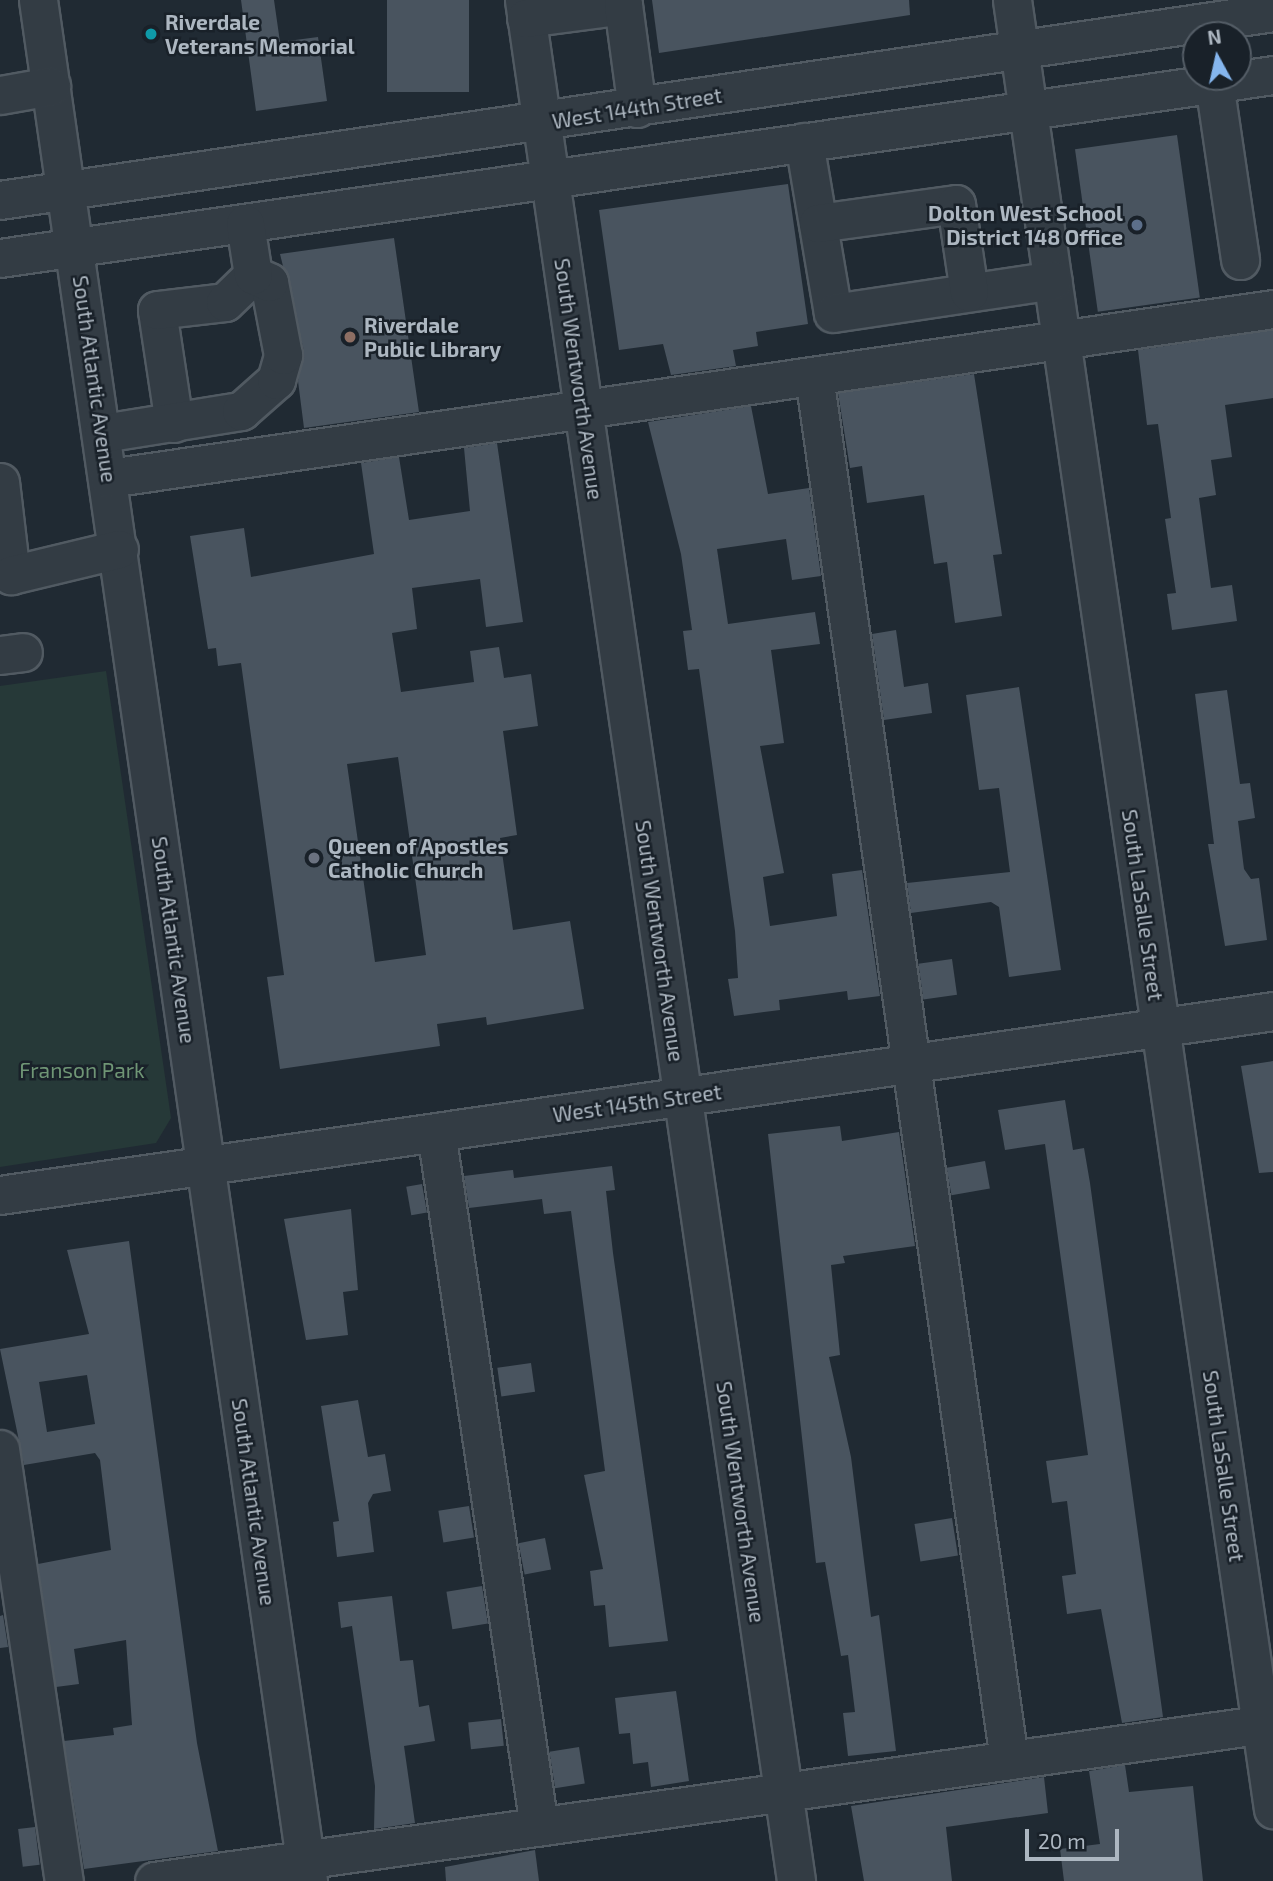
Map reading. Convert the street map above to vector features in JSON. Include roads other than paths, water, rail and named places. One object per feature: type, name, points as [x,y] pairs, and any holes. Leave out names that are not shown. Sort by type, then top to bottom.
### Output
[{"type":"street","name":"South Atlantic Avenue","points":[[38,0],[68,189],[307,1870]]},
{"type":"street","name":"South LaSalle Street","points":[[1012,0],[1160,1027],[1267,1724],[1273,1809]]},
{"type":"street","points":[[525,9],[623,5],[638,108]]},
{"type":"street","name":"South Wentworth Avenue","points":[[525,9],[796,1881]]},
{"type":"street","name":"West 144th Street","points":[[0,201],[68,189],[542,123],[1273,12]]},
{"type":"street","points":[[1252,78],[1273,75]]},
{"type":"street","points":[[0,95],[51,86]]},
{"type":"street","points":[[0,258],[76,250],[1182,88]]},
{"type":"street","points":[[1215,91],[1240,260]]},
{"type":"street","points":[[804,142],[833,313],[1052,280]]},
{"type":"street","points":[[818,223],[956,204],[969,292]]},
{"type":"street","points":[[244,224],[253,275]]},
{"type":"street","points":[[103,433],[241,411],[276,380],[282,355],[269,282],[253,275]]},
{"type":"street","points":[[174,423],[157,310],[225,302],[253,275]]},
{"type":"street","points":[[109,478],[1273,309]]},
{"type":"street","points":[[814,376],[1009,1760]]},
{"type":"street","points":[[0,482],[6,577],[119,549]]},
{"type":"street","name":"West 145th Street","points":[[0,1195],[1273,1011]]},
{"type":"street","points":[[436,1132],[539,1826]]},
{"type":"street","points":[[0,1449],[64,1881]]},
{"type":"street","points":[[154,1881],[307,1870],[539,1826],[1267,1724]]},
{"type":"place","name":"Riverdale Veterans Memorial","points":[[151,34]]},
{"type":"place","name":"Dolton West School District 148 Office","points":[[1137,225]]},
{"type":"place","name":"Riverdale Public Library","points":[[350,337]]},
{"type":"place","name":"Queen of Apostles Catholic Church","points":[[314,858]]},
{"type":"park label","name":"Franson Park","points":[[82,1070]]}]
